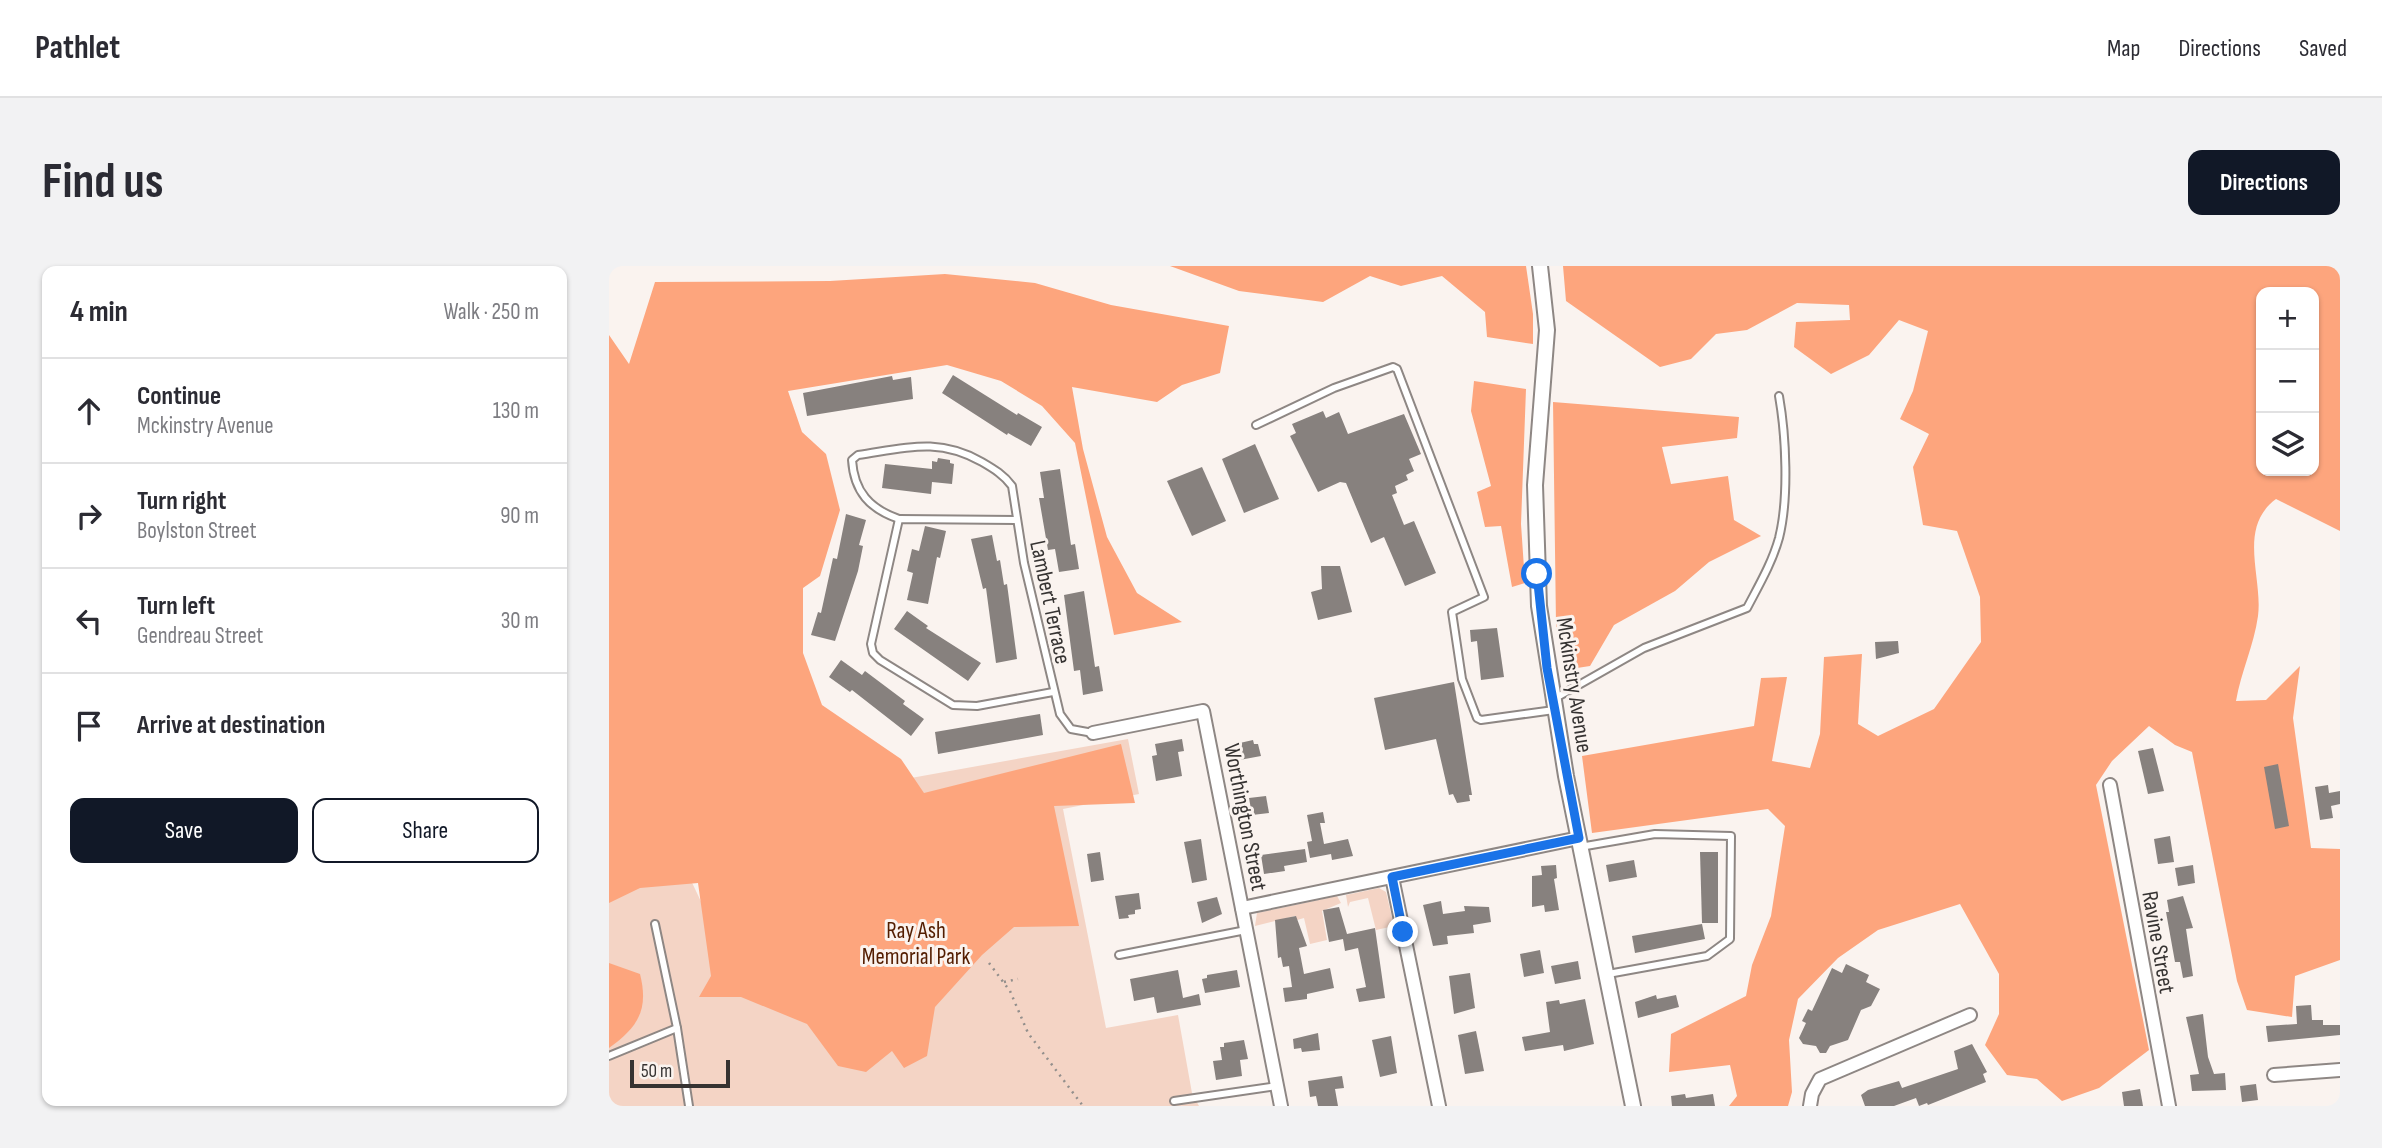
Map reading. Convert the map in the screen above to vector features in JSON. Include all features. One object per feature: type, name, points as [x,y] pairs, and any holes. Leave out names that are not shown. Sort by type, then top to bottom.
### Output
[{"type":"street","name":"Mckinstry Avenue","points":[[1539,266],[1547,330],[1536,459],[1535,542],[1539,606],[1553,705],[1633,1106]]},
{"type":"street","name":"Worthington Street","points":[[1093,733],[1203,711],[1281,1106]]},
{"type":"street","name":"Ravine Street","points":[[2110,785],[2169,1106]]},
{"type":"street","points":[[1242,908],[1579,843]]},
{"type":"street","points":[[1392,877],[1439,1106]]},
{"type":"street","points":[[1810,1106],[1812,1094],[1820,1079],[1971,1015]]},
{"type":"street","points":[[2274,1075],[2340,1070]]},
{"type":"lane","points":[[1256,425],[1334,388],[1393,367],[1398,369],[1484,597],[1452,612],[1462,679],[1477,718],[1481,720],[1553,705],[1644,648],[1747,608],[1768,568],[1779,536],[1785,456],[1779,396]]},
{"type":"lane","name":"Lambert Terrace","points":[[899,519],[871,644],[873,653],[953,705],[977,706],[1053,692],[1016,520],[1012,486],[1005,476],[961,450],[945,445],[858,454],[852,460],[853,473],[862,495],[878,511],[899,519],[1016,520]]},
{"type":"lane","name":"Worthington Street","points":[[1053,692],[1066,726],[1081,733],[1093,733]]},
{"type":"lane","points":[[1579,843],[1655,834],[1731,836],[1730,939],[1707,956],[1606,974]]},
{"type":"lane","points":[[655,924],[677,1028],[689,1106]]},
{"type":"lane","points":[[1119,955],[1246,930]]},
{"type":"lane","points":[[609,1056],[677,1028]]},
{"type":"lane","points":[[1174,1101],[1277,1086]]},
{"type":"path","points":[[989,963],[1023,1013],[1032,1039],[1083,1106]]},
{"type":"path","points":[[1004,982],[1018,979]]},
{"type":"green space","points":[[1170,266],[1526,266],[1533,314],[1533,344],[1487,337],[1485,312],[1442,276],[1401,286],[1370,276],[1323,302],[1239,291]]},
{"type":"green space","points":[[1563,266],[2340,266],[2340,531],[2276,499],[2264,511],[2254,538],[2258,616],[2236,701],[2266,700],[2300,666],[2293,718],[2311,848],[2340,849],[2340,960],[2295,976],[2292,1017],[2247,1010],[2237,981],[2192,752],[2175,745],[2149,726],[2112,761],[2096,785],[2149,1050],[2099,1088],[2062,1101],[2037,1079],[2007,1075],[1985,1045],[1999,1014],[1999,974],[1960,904],[1878,930],[1838,958],[1798,999],[1789,1040],[1792,1092],[1788,1106],[1729,1106],[1737,1096],[1730,1065],[1669,1072],[1671,1034],[1746,996],[1752,965],[1771,916],[1785,826],[1768,809],[1592,833],[1582,756],[1754,726],[1761,678],[1787,677],[1772,761],[1810,768],[1820,734],[1824,657],[1862,654],[1858,724],[1878,736],[1934,709],[1981,642],[1980,597],[1957,531],[1923,525],[1913,467],[1929,434],[1900,419],[1913,391],[1928,331],[1899,320],[1869,355],[1831,374],[1794,347],[1796,322],[1850,320],[1849,305],[1797,303],[1747,330],[1716,334],[1691,359],[1660,367],[1566,301]]},
{"type":"green space","points":[[945,274],[1035,283],[1111,305],[1229,326],[1220,373],[1182,385],[1157,402],[1072,387],[1083,449],[1107,537],[1137,593],[1182,622],[1114,635],[1075,443],[1042,406],[1001,381],[947,365],[788,391],[802,432],[826,454],[840,510],[820,576],[803,588],[803,653],[822,705],[901,759],[924,793],[1121,744],[1135,803],[1054,806],[1079,926],[1014,927],[982,955],[935,1007],[927,1056],[904,1068],[892,1051],[866,1072],[838,1066],[807,1024],[741,997],[699,997],[711,976],[698,883],[640,888],[609,903],[609,335],[629,364],[655,282],[830,281]]},
{"type":"green space","points":[[1474,381],[1526,389],[1521,524],[1525,583],[1512,587],[1501,526],[1485,527],[1477,492],[1491,486],[1471,411]]},
{"type":"green space","points":[[1553,402],[1739,417],[1737,438],[1662,447],[1671,484],[1728,476],[1734,520],[1761,536],[1709,562],[1675,591],[1614,625],[1590,666],[1564,670],[1556,624]]},
{"type":"green space","name":"Ray Ash Memorial Park","points":[[1128,739],[1139,794],[1063,809],[1106,1028],[1178,1015],[1192,1093],[1199,1106],[609,1106],[609,881],[686,870],[725,952],[705,815]]},
{"type":"green space","points":[[1379,888],[1386,892],[1394,926],[1376,930],[1368,898],[1350,902],[1348,907],[1346,895]]},
{"type":"green space","points":[[1337,896],[1341,903],[1322,911],[1327,940],[1310,944],[1304,918],[1297,920],[1295,916],[1255,926],[1257,913]]},
{"type":"green space","points":[[609,963],[640,974],[643,998],[639,1017],[634,1025],[609,1048]]},
{"type":"building","points":[[953,375],[1017,415],[1018,413],[1042,427],[1031,446],[1008,433],[1007,435],[942,393]]},
{"type":"building","points":[[892,376],[893,380],[911,377],[913,399],[807,416],[803,393]]},
{"type":"building","points":[[1323,411],[1326,418],[1339,412],[1348,434],[1404,414],[1421,454],[1409,459],[1414,471],[1406,475],[1408,480],[1395,486],[1397,493],[1392,495],[1404,525],[1414,521],[1436,573],[1405,586],[1384,537],[1371,543],[1346,483],[1340,482],[1318,492],[1290,436],[1296,433],[1292,424]]},
{"type":"building","points":[[1255,444],[1279,499],[1244,513],[1222,459]]},
{"type":"building","points":[[938,458],[950,460],[950,463],[954,464],[952,484],[932,482],[931,494],[882,488],[885,464],[932,469],[932,461],[937,462]]},
{"type":"building","points":[[1202,467],[1226,521],[1192,536],[1167,481]]},
{"type":"building","points":[[1060,469],[1071,545],[1075,544],[1079,569],[1059,572],[1055,549],[1048,550],[1039,498],[1044,498],[1040,472]]},
{"type":"building","points":[[846,514],[866,520],[859,545],[863,546],[858,571],[835,641],[811,635],[818,612],[821,613],[833,558],[837,559]]},
{"type":"building","points":[[925,526],[946,531],[940,558],[937,557],[928,604],[907,600],[913,573],[907,571],[912,549],[919,551]]},
{"type":"building","points":[[992,535],[1004,585],[1007,584],[1017,659],[996,663],[986,588],[983,589],[971,539]]},
{"type":"building","points":[[1321,566],[1340,566],[1352,612],[1318,620],[1311,592],[1322,589]]},
{"type":"building","points":[[1084,591],[1095,667],[1099,666],[1103,691],[1083,695],[1080,670],[1074,671],[1064,595]]},
{"type":"building","points":[[907,611],[928,626],[926,628],[981,663],[968,681],[894,629]]},
{"type":"building","points":[[1497,628],[1504,677],[1481,680],[1477,641],[1471,642],[1470,630]]},
{"type":"building","points":[[1898,641],[1899,653],[1876,659],[1875,642]]},
{"type":"building","points":[[841,660],[862,675],[865,671],[924,719],[911,736],[852,690],[850,692],[829,677]]},
{"type":"building","points":[[1454,682],[1472,795],[1469,795],[1470,801],[1457,803],[1453,794],[1449,795],[1436,739],[1385,750],[1374,698]]},
{"type":"building","points":[[1040,714],[1043,735],[938,754],[935,732]]},
{"type":"building","points":[[1182,739],[1184,751],[1178,752],[1182,776],[1156,781],[1152,756],[1157,755],[1155,744]]},
{"type":"building","points":[[1253,740],[1254,744],[1258,744],[1261,756],[1234,761],[1231,745]]},
{"type":"building","points":[[2153,748],[2164,791],[2148,794],[2138,751]]},
{"type":"building","points":[[2278,764],[2289,826],[2275,829],[2264,767]]},
{"type":"building","points":[[2328,785],[2329,793],[2340,791],[2340,804],[2331,806],[2333,818],[2320,820],[2315,787]]},
{"type":"building","points":[[1266,796],[1269,813],[1252,815],[1249,798]]},
{"type":"building","points":[[1323,812],[1325,823],[1320,823],[1324,844],[1348,839],[1353,856],[1332,860],[1331,854],[1310,858],[1307,842],[1312,841],[1307,815]]},
{"type":"building","points":[[2170,836],[2174,862],[2158,864],[2154,839]]},
{"type":"building","points":[[1201,839],[1207,880],[1192,883],[1184,842]]},
{"type":"building","points":[[1305,849],[1307,862],[1284,866],[1285,871],[1264,874],[1261,855]]},
{"type":"building","points":[[1100,852],[1104,880],[1091,882],[1087,854]]},
{"type":"building","points":[[1700,852],[1718,852],[1718,923],[1702,923]]},
{"type":"building","points":[[1634,860],[1637,877],[1609,882],[1606,865]]},
{"type":"building","points":[[1556,865],[1557,878],[1554,879],[1559,910],[1545,912],[1544,905],[1532,907],[1532,876],[1542,875],[1541,866]]},
{"type":"building","points":[[2193,865],[2195,883],[2178,886],[2175,868]]},
{"type":"building","points":[[1139,893],[1141,909],[1128,915],[1129,918],[1119,919],[1115,896]]},
{"type":"building","points":[[2183,896],[2193,928],[2186,929],[2193,976],[2183,978],[2180,962],[2175,962],[2166,912],[2169,912],[2167,900]]},
{"type":"building","points":[[1217,897],[1222,914],[1202,923],[1197,902]]},
{"type":"building","points":[[1441,901],[1443,914],[1465,911],[1464,906],[1489,907],[1491,922],[1473,925],[1474,933],[1447,936],[1448,944],[1433,946],[1423,905]]},
{"type":"building","points":[[1339,907],[1347,934],[1375,928],[1385,998],[1359,1002],[1356,989],[1366,987],[1358,948],[1345,951],[1343,939],[1329,942],[1323,910]]},
{"type":"building","points":[[1296,916],[1307,946],[1299,948],[1304,974],[1330,968],[1334,988],[1307,994],[1307,999],[1285,1002],[1283,988],[1292,987],[1289,966],[1283,967],[1281,957],[1278,958],[1275,920]]},
{"type":"building","points":[[1702,924],[1705,939],[1635,953],[1632,936]]},
{"type":"building","points":[[1540,950],[1544,973],[1524,977],[1520,954]]},
{"type":"building","points":[[1578,961],[1581,979],[1555,984],[1551,966]]},
{"type":"building","points":[[1846,964],[1869,975],[1866,982],[1880,989],[1871,1006],[1861,1010],[1848,1040],[1830,1046],[1826,1053],[1820,1053],[1816,1046],[1803,1044],[1799,1038],[1806,1023],[1802,1021],[1808,1009],[1812,1011],[1832,968],[1842,973]]},
{"type":"building","points":[[1178,970],[1183,998],[1199,994],[1201,1005],[1157,1013],[1154,997],[1134,1001],[1130,979]]},
{"type":"building","points":[[1237,970],[1240,987],[1205,993],[1202,979],[1207,978],[1207,975]]},
{"type":"building","points":[[1470,973],[1475,1008],[1454,1014],[1449,976]]},
{"type":"building","points":[[1656,995],[1657,999],[1676,995],[1679,1007],[1638,1018],[1635,1002]]},
{"type":"building","points":[[1585,999],[1594,1044],[1564,1051],[1563,1045],[1525,1051],[1522,1037],[1550,1032],[1546,1002],[1559,1000],[1560,1004]]},
{"type":"building","points":[[2311,1005],[2312,1020],[2323,1020],[2323,1025],[2340,1025],[2340,1035],[2268,1042],[2266,1026],[2297,1024],[2296,1006]]},
{"type":"building","points":[[2203,1014],[2208,1057],[2214,1074],[2225,1073],[2226,1090],[2192,1091],[2190,1075],[2199,1074],[2186,1017]]},
{"type":"building","points":[[1476,1031],[1484,1071],[1465,1074],[1458,1035]]},
{"type":"building","points":[[1318,1033],[1320,1050],[1302,1052],[1301,1048],[1294,1049],[1293,1039]]},
{"type":"building","points":[[1391,1036],[1397,1073],[1380,1077],[1372,1040]]},
{"type":"building","points":[[1244,1040],[1248,1059],[1240,1060],[1242,1076],[1216,1080],[1213,1061],[1222,1060],[1220,1047],[1224,1047],[1224,1043]]},
{"type":"building","points":[[1972,1044],[1987,1072],[1983,1074],[1986,1082],[1928,1105],[1919,1106],[1916,1098],[1894,1106],[1865,1106],[1861,1095],[1868,1090],[1899,1081],[1902,1088],[1958,1069],[1954,1051]]},
{"type":"building","points":[[1342,1076],[1344,1088],[1335,1089],[1338,1106],[1318,1106],[1316,1096],[1310,1097],[1308,1081]]},
{"type":"building","points":[[2256,1084],[2258,1100],[2242,1102],[2240,1086]]},
{"type":"building","points":[[2140,1089],[2143,1106],[2124,1106],[2122,1092]]},
{"type":"building","points":[[1685,1094],[1686,1098],[1713,1094],[1715,1106],[1672,1106],[1671,1096]]},
{"type":"route","points":[[1403,932],[1392,877],[1579,838],[1547,668],[1537,574]]}]
